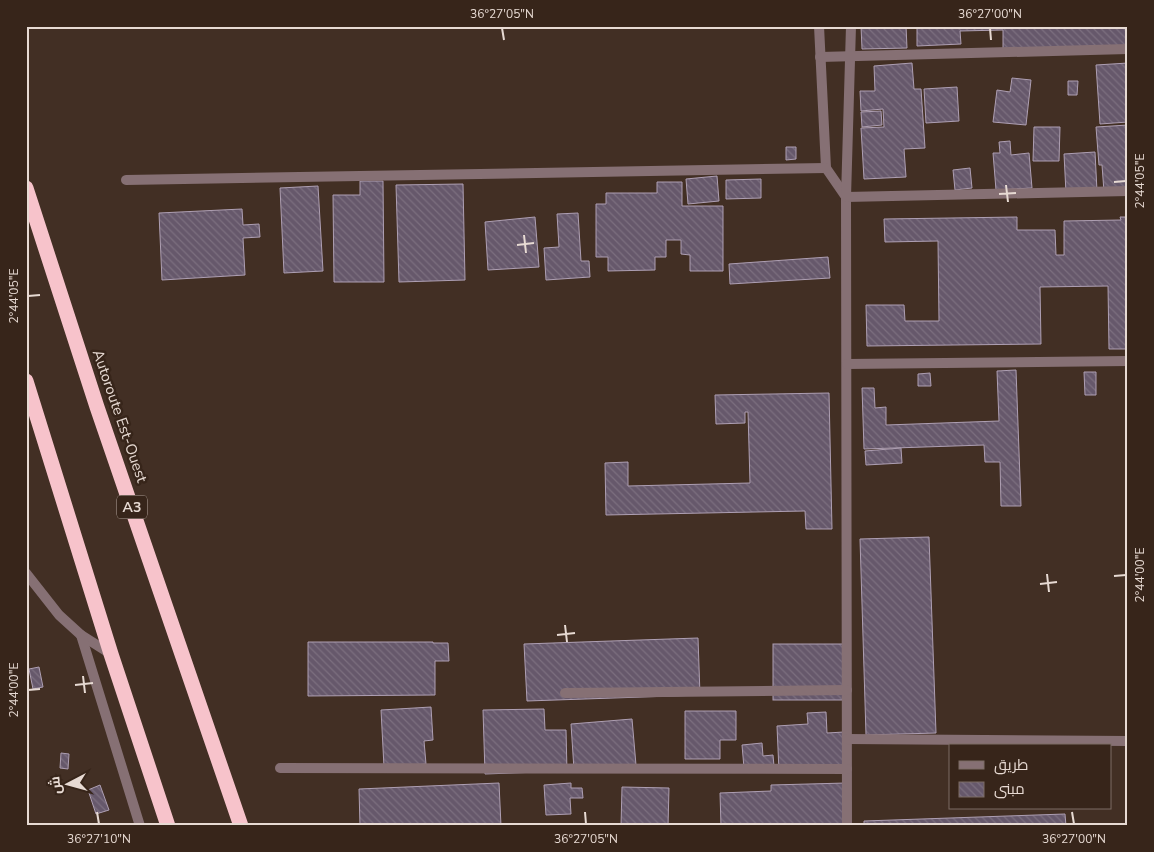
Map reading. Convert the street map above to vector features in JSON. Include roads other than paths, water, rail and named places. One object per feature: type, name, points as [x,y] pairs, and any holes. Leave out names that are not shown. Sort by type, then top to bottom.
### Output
[{"type":"highway","name":"Autoroute Est-Ouest","points":[[26,188],[100,416],[241,826]]},
{"type":"highway","points":[[26,381],[111,654],[168,826]]},
{"type":"street","points":[[819,26],[826,168],[846,197]]},
{"type":"street","points":[[847,826],[846,197],[851,26]]},
{"type":"street","points":[[820,57],[1128,49]]},
{"type":"street","points":[[126,180],[826,168]]},
{"type":"street","points":[[846,197],[1128,191]]},
{"type":"street","points":[[847,364],[1128,361]]},
{"type":"street","points":[[26,573],[59,615],[81,634],[111,654]]},
{"type":"street","points":[[81,634],[140,826]]},
{"type":"street","points":[[565,693],[847,690]]},
{"type":"street","points":[[847,739],[1128,741]]},
{"type":"street","points":[[280,768],[847,769]]}]
